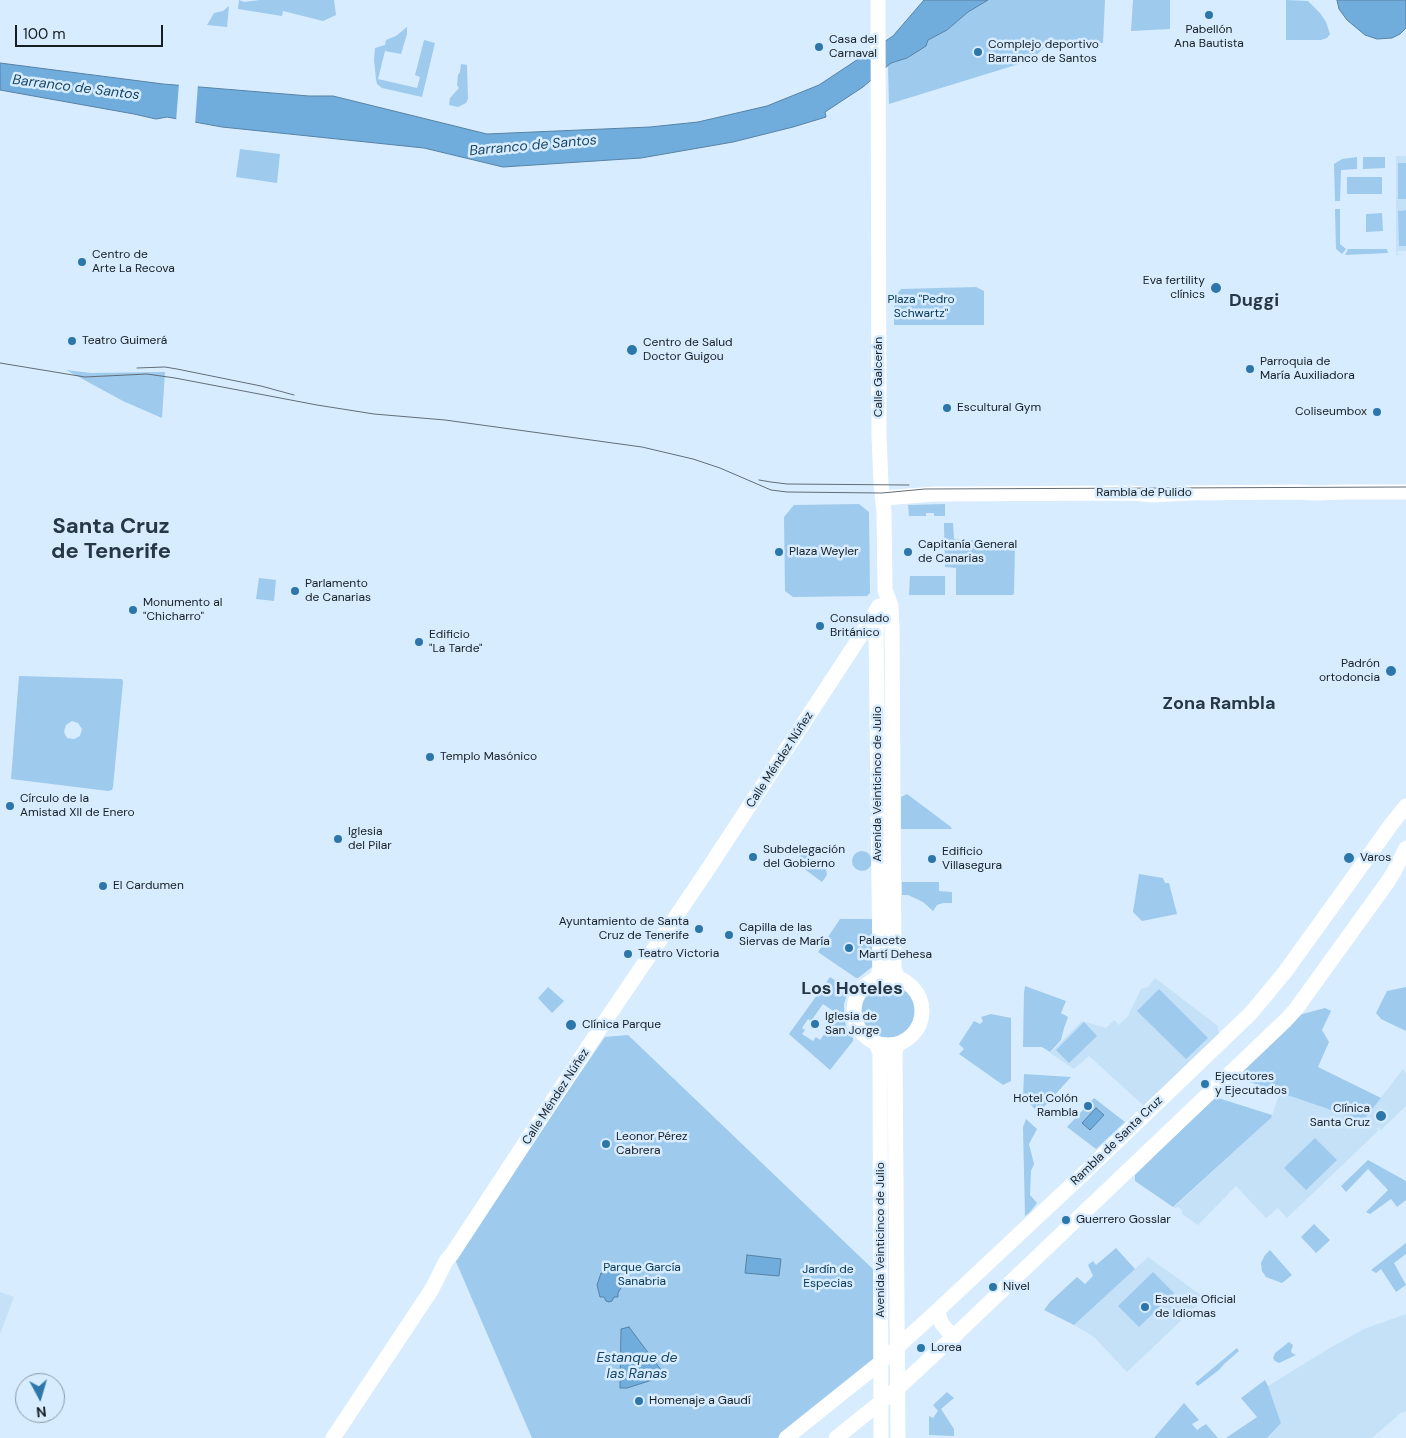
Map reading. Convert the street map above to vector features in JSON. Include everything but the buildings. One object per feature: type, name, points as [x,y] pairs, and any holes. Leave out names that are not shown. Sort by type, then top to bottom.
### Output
[{"type":"main road","name":"Calle Galcerán","points":[[878,0],[879,436],[882,498]]},
{"type":"main road","name":"Rambla de Pulido","points":[[882,498],[935,494],[1406,492]]},
{"type":"main road","name":"Avenida Veinticinco de Julio","points":[[882,498],[884,513],[885,590],[891,606],[892,627],[894,969],[898,978]]},
{"type":"main road","name":"Avenida Veinticinco de Julio","points":[[877,979],[880,968],[876,639],[879,606],[885,590]]},
{"type":"main road","name":"Calle Méndez Núñez","points":[[333,1438],[432,1289],[446,1260],[710,867],[879,606]]},
{"type":"main road","points":[[1404,851],[1395,855],[1389,853],[1386,849],[1388,841],[1400,825],[1405,808]]},
{"type":"main road","name":"Rambla de Santa Cruz","points":[[786,1438],[881,1362],[937,1311],[1256,1009],[1405,808]]},
{"type":"main road","points":[[836,1438],[898,1388],[955,1336],[1279,1027],[1296,1009],[1389,880],[1404,851]]},
{"type":"main road","points":[[887,977],[898,978],[908,983],[916,992],[921,1002],[921,1019],[916,1031],[909,1039],[886,1046],[876,1044],[866,1038],[856,1026],[853,1008],[856,999],[859,992],[869,982],[887,977]]},
{"type":"main road","name":"Avenida Veinticinco de Julio","points":[[876,1044],[880,1053],[881,1438]]},
{"type":"main road","name":"Avenida Veinticinco de Julio","points":[[897,1044],[895,1054],[898,1438]]},
{"type":"main road","points":[[937,1311],[942,1324],[955,1336]]},
{"type":"shaded area","points":[[1396,156],[1406,156],[1406,163],[1398,164],[1398,198],[1406,199],[1406,210],[1399,211],[1399,246],[1406,246],[1406,251],[1398,251],[1397,254],[1406,255],[1396,255]]},
{"type":"shaded area","points":[[1155,978],[1218,1026],[1219,1034],[1144,1106],[1089,1056],[1074,1069],[1050,1053],[1082,1021],[1106,1028],[1114,1020],[1119,1025],[1128,1016],[1141,989],[1148,987]]},
{"type":"shaded area","points":[[1403,1069],[1406,1073],[1406,1106],[1381,1130],[1378,1127],[1379,1130],[1287,1218],[1278,1208],[1266,1218],[1236,1186],[1198,1225],[1182,1214],[1182,1210],[1178,1207],[1174,1207],[1271,1118],[1280,1092],[1363,1121]]},
{"type":"shaded area","name":"Escuela Oficial de Idiomas","points":[[1148,1257],[1205,1298],[1127,1372],[1094,1337],[1074,1325]]},
{"type":"shaded area","points":[[0,1292],[14,1297],[0,1334]]},
{"type":"shaded area","points":[[1406,1314],[1406,1411],[1402,1412],[1372,1438],[1267,1438],[1281,1423],[1268,1386],[1364,1329]]},
{"type":"green space","points":[[239,0],[244,2],[260,0],[334,0],[336,15],[323,21],[283,11],[282,16],[238,9]]},
{"type":"green space","name":"Complejo deportivo Barranco de Santos","points":[[988,0],[1105,0],[1103,43],[1046,45],[1032,60],[889,104],[888,66],[891,63],[907,58],[928,40],[947,30],[968,12]]},
{"type":"green space","points":[[1133,0],[1170,0],[1170,29],[1131,31]]},
{"type":"green space","points":[[1286,0],[1308,1],[1326,22],[1330,34],[1327,38],[1321,40],[1286,40]]},
{"type":"green space","points":[[229,6],[227,27],[207,25],[214,13],[223,11]]},
{"type":"green space","points":[[407,27],[407,34],[401,54],[385,51],[378,79],[417,88],[420,77],[415,75],[424,40],[435,43],[422,97],[382,88],[377,84],[374,60],[375,48],[385,45],[386,40],[396,36]]},
{"type":"green space","points":[[461,64],[467,65],[468,99],[466,103],[458,107],[449,105],[450,98],[459,88],[457,85]]},
{"type":"green space","points":[[240,149],[280,154],[277,183],[236,177]]},
{"type":"green space","points":[[1357,157],[1357,169],[1341,170],[1340,201],[1335,201],[1334,164],[1342,159]]},
{"type":"green space","points":[[1363,157],[1385,157],[1385,168],[1363,169]]},
{"type":"green space","points":[[1398,163],[1406,163],[1406,199],[1398,199]]},
{"type":"green space","points":[[1347,177],[1382,177],[1382,194],[1347,194]]},
{"type":"green space","points":[[1335,209],[1340,209],[1340,244],[1346,249],[1342,254],[1336,249]]},
{"type":"green space","points":[[1406,210],[1406,246],[1399,246],[1398,211]]},
{"type":"green space","points":[[1382,213],[1383,231],[1366,232],[1366,214]]},
{"type":"green space","points":[[1348,249],[1387,249],[1388,253],[1345,255]]},
{"type":"green space","name":"Plaza \"Pedro Schwartz\"","points":[[976,287],[984,291],[984,325],[894,325],[894,298],[901,289]]},
{"type":"green space","points":[[66,370],[91,373],[165,372],[162,418],[123,401]]},
{"type":"green space","points":[[859,504],[869,512],[870,593],[867,596],[793,597],[785,591],[784,517],[794,505]]},
{"type":"green space","points":[[945,504],[945,516],[934,516],[934,513],[926,513],[926,516],[909,516],[908,505]]},
{"type":"green space","points":[[944,523],[953,523],[954,539],[1015,543],[1014,594],[956,595],[956,568],[945,567]]},
{"type":"green space","points":[[910,576],[945,576],[945,595],[909,595]]},
{"type":"green space","points":[[259,578],[276,580],[274,601],[256,599]]},
{"type":"green space","points":[[19,676],[122,679],[112,790],[11,779]],"holes":[[[72,721],[78,723],[82,729],[80,736],[74,739],[67,738],[64,732],[66,725]]]},
{"type":"green space","points":[[907,794],[952,829],[901,829],[901,797]]},
{"type":"green space","points":[[862,851],[869,854],[872,861],[869,868],[862,871],[855,868],[852,861],[855,854]]},
{"type":"green space","points":[[803,852],[826,869],[827,875],[822,882],[795,862]]},
{"type":"green space","points":[[1139,874],[1163,878],[1165,883],[1169,883],[1177,914],[1142,921],[1133,912]]},
{"type":"green space","points":[[902,882],[939,882],[939,891],[952,892],[952,903],[937,905],[933,911],[923,902],[908,895],[902,895]]},
{"type":"green space","points":[[840,919],[872,919],[872,967],[858,978],[818,952]]},
{"type":"green space","points":[[830,977],[847,988],[844,1013],[836,1013],[823,1004],[811,1021],[808,1019],[802,1028],[805,1030],[802,1034],[813,1041],[816,1037],[820,1040],[837,1016],[844,1016],[846,1027],[853,1041],[830,1070],[789,1034]]},
{"type":"green space","points":[[882,981],[894,981],[905,986],[913,994],[918,1005],[916,1023],[905,1036],[894,1041],[882,1041],[871,1036],[863,1028],[858,1017],[858,1005],[863,994],[871,986]]},
{"type":"green space","points":[[1025,986],[1066,1001],[1061,1013],[1068,1017],[1061,1040],[1050,1052],[1042,1047],[1023,1047]]},
{"type":"green space","points":[[548,987],[564,1001],[552,1013],[538,998]]},
{"type":"green space","points":[[1406,987],[1406,1031],[1381,1019],[1376,1013],[1387,991]]},
{"type":"green space","points":[[1159,989],[1208,1038],[1186,1059],[1137,1011]]},
{"type":"green space","points":[[1325,1008],[1331,1011],[1322,1030],[1329,1042],[1318,1067],[1381,1098],[1363,1121],[1235,1077],[1299,1015]]},
{"type":"green space","points":[[991,1014],[1011,1018],[1011,1081],[1003,1085],[959,1054],[964,1049],[959,1044],[974,1021],[980,1024],[983,1021],[981,1017]]},
{"type":"green space","points":[[1084,1022],[1097,1036],[1069,1063],[1056,1050]]},
{"type":"green space","name":"Parque García Sanabria","points":[[628,1035],[877,1273],[877,1359],[778,1438],[532,1438],[454,1257],[605,1037]]},
{"type":"green space","points":[[1024,1074],[1071,1077],[1043,1108],[1036,1110],[1023,1097]]},
{"type":"green space","points":[[1215,1097],[1272,1115],[1271,1118],[1173,1207],[1135,1181],[1135,1175]]},
{"type":"green space","points":[[1094,1098],[1125,1122],[1096,1149],[1067,1127]]},
{"type":"green space","points":[[1026,1119],[1037,1129],[1029,1144],[1034,1164],[1031,1171],[1030,1195],[1037,1203],[1025,1216],[1023,1127]]},
{"type":"green space","points":[[1315,1138],[1337,1160],[1306,1190],[1284,1168]]},
{"type":"green space","points":[[1368,1160],[1406,1181],[1406,1200],[1397,1207],[1391,1199],[1370,1214],[1366,1212],[1388,1190],[1368,1169],[1346,1192],[1341,1186]]},
{"type":"green space","points":[[1314,1224],[1330,1240],[1316,1253],[1301,1237]]},
{"type":"green space","points":[[1406,1243],[1406,1254],[1394,1263],[1406,1285],[1396,1292],[1381,1269],[1376,1273],[1371,1270]]},
{"type":"green space","points":[[1116,1248],[1135,1269],[1074,1325],[1044,1310],[1077,1277],[1085,1284],[1093,1276],[1088,1265],[1093,1261],[1096,1265]]},
{"type":"green space","points":[[1270,1250],[1292,1275],[1282,1283],[1266,1277],[1262,1271],[1261,1263]]},
{"type":"green space","points":[[1153,1272],[1174,1293],[1139,1327],[1118,1306]]},
{"type":"green space","points":[[1289,1342],[1293,1345],[1292,1353],[1296,1355],[1279,1363],[1275,1361],[1273,1358],[1275,1353]]},
{"type":"green space","points":[[1237,1348],[1239,1351],[1219,1370],[1198,1386],[1195,1383]]},
{"type":"green space","points":[[1265,1380],[1281,1423],[1267,1438],[1226,1438],[1257,1417],[1241,1398]]},
{"type":"green space","points":[[947,1392],[954,1398],[941,1409],[954,1429],[954,1436],[929,1435],[929,1416],[933,1418],[938,1411],[933,1405]]},
{"type":"green space","points":[[1184,1403],[1199,1420],[1192,1424],[1197,1430],[1206,1424],[1218,1438],[1154,1438]]},
{"type":"water","name":"Barranco de Santos","points":[[924,0],[988,0],[968,12],[947,30],[928,40],[926,46],[907,58],[891,63],[863,87],[825,112],[826,117],[733,142],[641,158],[503,167],[424,148],[222,127],[167,117],[156,119],[0,90],[0,63],[163,84],[309,96],[333,96],[487,134],[650,127],[698,122],[767,106],[819,85],[893,36]]},
{"type":"water","points":[[1337,0],[1406,0],[1406,28],[1392,38],[1377,39],[1365,35],[1347,20],[1339,9]]},
{"type":"water","points":[[1096,1108],[1104,1115],[1090,1130],[1082,1123]]},
{"type":"water","points":[[747,1255],[781,1259],[779,1276],[745,1273]]},
{"type":"water","points":[[610,1269],[615,1273],[619,1273],[622,1286],[618,1297],[614,1297],[609,1302],[604,1297],[600,1297],[597,1285],[601,1273],[605,1273]]},
{"type":"water","name":"Estanque de las Ranas","points":[[629,1327],[664,1374],[627,1388],[620,1388],[621,1329]]},
{"type":"pier","points":[[179,83],[198,84],[195,125],[176,122]]},
{"type":"tram line","points":[[0,363],[85,377],[147,374],[374,414],[445,420],[642,447],[693,459],[720,468],[771,490],[787,492],[882,493],[925,489],[1406,487]]},
{"type":"tram line","points":[[137,368],[165,367],[177,369],[261,386],[294,395]]},
{"type":"tram line","points":[[759,480],[787,484],[909,485]]},
{"type":"place","name":"Pabellón Ana Bautista","points":[[1209,15]]},
{"type":"place","name":"Casa del Carnaval","points":[[819,47]]},
{"type":"place","name":"Complejo deportivo Barranco de Santos","points":[[978,52]]},
{"type":"place","name":"Centro de Arte La Recova","points":[[82,262]]},
{"type":"place","name":"Eva fertility clínics","points":[[1216,288]]},
{"type":"place","name":"Teatro Guimerá","points":[[72,341]]},
{"type":"place","name":"Centro de Salud Doctor Guigou","points":[[632,350]]},
{"type":"place","name":"Parroquia de María Auxiliadora","points":[[1250,369]]},
{"type":"place","name":"Escultural Gym","points":[[947,408]]},
{"type":"place","name":"Coliseumbox","points":[[1377,412]]},
{"type":"place","name":"Plaza Weyler","points":[[779,552]]},
{"type":"place","name":"Capitanía General de Canarias","points":[[908,552]]},
{"type":"place","name":"Parlamento de Canarias","points":[[295,591]]},
{"type":"place","name":"Monumento al \"Chicharro\"","points":[[133,610]]},
{"type":"place","name":"Consulado Británico","points":[[820,626]]},
{"type":"place","name":"Edificio \"La Tarde\"","points":[[419,642]]},
{"type":"place","name":"Padrón ortodoncia","points":[[1391,671]]},
{"type":"place","name":"Templo Masónico","points":[[430,757]]},
{"type":"place","name":"Círculo de la Amistad XII de Enero","points":[[10,806]]},
{"type":"place","name":"Iglesia del Pilar","points":[[338,839]]},
{"type":"place","name":"Subdelegación del Gobierno","points":[[753,857]]},
{"type":"place","name":"Varos","points":[[1349,858]]},
{"type":"place","name":"Edificio Villasegura","points":[[932,859]]},
{"type":"place","name":"El Cardumen","points":[[103,886]]},
{"type":"place","name":"Ayuntamiento de Santa Cruz de Tenerife","points":[[699,929]]},
{"type":"place","name":"Capilla de las Siervas de María","points":[[729,935]]},
{"type":"place","name":"Palacete Martí Dehesa","points":[[849,948]]},
{"type":"place","name":"Teatro Victoria","points":[[628,954]]},
{"type":"place","name":"Iglesia de San Jorge","points":[[815,1024]]},
{"type":"place","name":"Clínica Parque","points":[[571,1025]]},
{"type":"place","name":"Ejecutores y Ejecutados","points":[[1205,1084]]},
{"type":"place","name":"Hotel Colón Rambla","points":[[1088,1106]]},
{"type":"place","name":"Clínica Santa Cruz","points":[[1381,1116]]},
{"type":"place","name":"Leonor Pérez Cabrera","points":[[606,1144]]},
{"type":"place","name":"Guerrero Gosslar","points":[[1066,1220]]},
{"type":"place","name":"Nivel","points":[[993,1287]]},
{"type":"place","name":"Escuela Oficial de Idiomas","points":[[1145,1307]]},
{"type":"place","name":"Lorea","points":[[921,1348]]},
{"type":"place","name":"Homenaje a Gaudí","points":[[639,1401]]},
{"type":"district","name":"Duggi","points":[[1254,301]]},
{"type":"district","name":"Santa Cruz de Tenerife","points":[[111,540]]},
{"type":"district","name":"Zona Rambla","points":[[1219,704]]},
{"type":"district","name":"Los Hoteles","points":[[852,989]]},
{"type":"park label","name":"Jardín de Especias","points":[[828,1277]]}]
